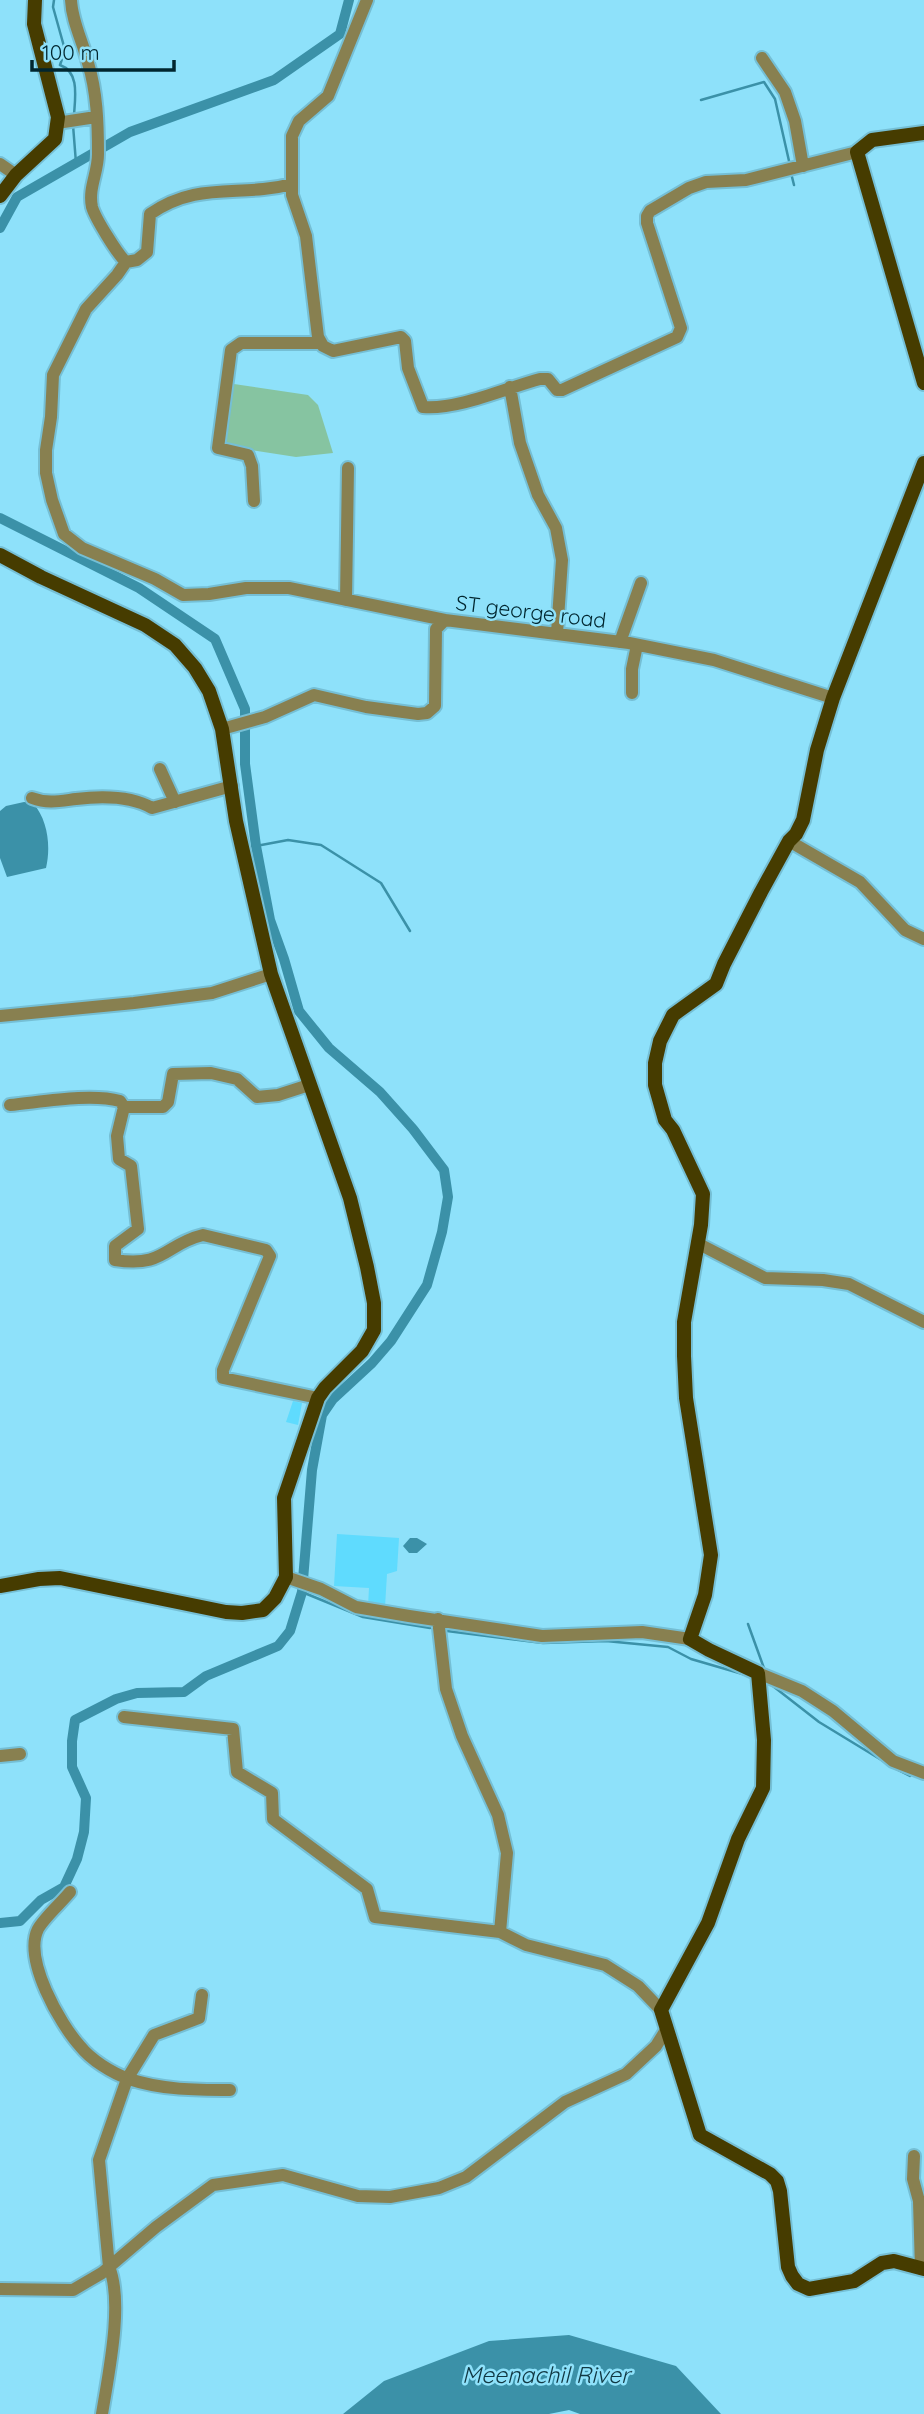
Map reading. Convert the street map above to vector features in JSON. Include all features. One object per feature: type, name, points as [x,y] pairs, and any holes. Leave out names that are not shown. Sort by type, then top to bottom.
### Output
[{"type":"main road","points":[[0,196],[16,175],[55,139],[58,117],[34,24],[35,0]]},
{"type":"main road","points":[[924,133],[872,140],[857,152],[924,383]]},
{"type":"main road","points":[[922,2269],[894,2261],[882,2263],[854,2281],[809,2289],[798,2284],[788,2267],[777,2181],[733,2152],[700,2135],[661,2010],[708,1923],[738,1839],[763,1788],[765,1762],[761,1676],[690,1639],[705,1595],[711,1555],[686,1398],[684,1322],[703,1195],[673,1130],[665,1120],[655,1085],[655,1063],[660,1041],[673,1015],[716,984],[723,964],[803,820],[817,750],[832,698],[924,463]]},
{"type":"main road","points":[[0,555],[63,588],[145,625],[175,645],[195,668],[209,691],[227,728],[232,786],[244,861],[271,974],[350,1198],[374,1303],[374,1330],[362,1351],[318,1398],[284,1499],[290,1579],[270,1605],[263,1610],[226,1612],[60,1578],[39,1578],[0,1586]]},
{"type":"street","points":[[71,0],[96,96],[99,158],[90,190],[93,209],[101,227],[126,262]]},
{"type":"street","points":[[367,0],[328,96],[299,121],[292,136],[292,195],[306,236],[318,337],[321,343],[333,351],[401,337],[405,341],[408,368],[423,407],[436,408],[458,404],[540,379],[548,379],[557,390],[562,390],[677,337],[681,328],[647,223],[650,211],[689,188],[706,182],[746,180],[857,152]]},
{"type":"street","points":[[762,58],[786,92],[795,121],[803,166]]},
{"type":"street","points":[[57,123],[96,117]]},
{"type":"street","points":[[0,163],[16,175]]},
{"type":"street","points":[[292,184],[274,189],[209,191],[186,195],[150,214],[147,252],[137,260],[126,262],[86,309],[53,375],[46,450],[46,473],[52,500],[64,534],[82,548],[155,579],[183,595],[246,588],[289,588],[445,620]]},
{"type":"street","points":[[254,501],[252,466],[248,455],[218,449],[231,350],[241,343],[321,343]]},
{"type":"street","points":[[510,387],[520,443],[538,495],[556,528],[562,560],[557,634]]},
{"type":"street","points":[[346,600],[348,468]]},
{"type":"street","points":[[620,642],[641,583]]},
{"type":"street","name":"ST george road","points":[[227,728],[265,717],[314,695],[366,707],[428,713],[435,706],[436,629],[445,620],[620,642],[714,660],[832,698]]},
{"type":"street","points":[[632,693],[632,669],[638,645]]},
{"type":"street","points":[[160,769],[175,802]]},
{"type":"street","points":[[32,798],[57,803],[76,799],[139,800],[152,808],[232,786]]},
{"type":"street","points":[[789,841],[859,881],[905,930],[924,939]]},
{"type":"street","points":[[0,1016],[212,993],[271,974]]},
{"type":"street","points":[[124,1107],[163,1107],[168,1102],[173,1074],[211,1073],[237,1079],[257,1097],[278,1095],[309,1084]]},
{"type":"street","points":[[10,1105],[76,1098],[112,1098],[120,1101],[124,1107],[117,1136],[120,1159],[131,1166],[138,1229],[115,1246],[115,1260],[132,1263],[156,1260],[194,1237],[203,1235],[267,1250],[270,1255],[223,1370],[223,1378],[318,1398]]},
{"type":"street","points":[[697,1243],[765,1278],[849,1283],[924,1322]]},
{"type":"street","points":[[290,1579],[321,1588],[356,1607],[542,1636],[642,1632],[690,1639]]},
{"type":"street","points":[[438,1619],[446,1689],[462,1737],[498,1815],[507,1853],[500,1932]]},
{"type":"street","points":[[761,1676],[802,1691],[833,1711],[893,1761],[924,1773]]},
{"type":"street","points":[[124,1717],[233,1729],[237,1772],[272,1793],[273,1819],[367,1889],[375,1917],[500,1932],[526,1945],[605,1965],[638,1986],[661,2010]]},
{"type":"street","points":[[0,1756],[20,1755]]},
{"type":"street","points":[[70,1892],[37,1930],[35,1962],[58,2018],[80,2048],[100,2065],[127,2078],[177,2090],[230,2090]]},
{"type":"street","points":[[102,2414],[111,2364],[115,2280],[109,2267],[99,2160],[127,2078],[154,2035],[199,2018],[202,1995]]},
{"type":"street","points":[[0,2289],[72,2290],[109,2267],[156,2227],[213,2185],[283,2175],[358,2196],[390,2197],[428,2191],[466,2177],[565,2102],[626,2074],[656,2046],[666,2030]]},
{"type":"street","points":[[914,2156],[914,2179],[922,2201],[922,2269]]},
{"type":"shaded area","points":[[293,1401],[302,1403],[298,1425],[286,1422]]},
{"type":"shaded area","points":[[337,1534],[399,1538],[397,1571],[387,1574],[385,1607],[368,1606],[369,1588],[334,1586]]},
{"type":"green space","points":[[234,384],[308,395],[318,405],[333,453],[296,457],[225,446],[227,416]]},
{"type":"water","points":[[33,803],[45,825],[48,843],[46,868],[7,877],[0,858],[0,811],[6,806]]},
{"type":"water","points":[[410,1538],[417,1538],[427,1544],[417,1553],[409,1553],[403,1546]]},
{"type":"water","name":"Meenachil River","points":[[569,2335],[676,2366],[721,2414],[580,2414],[569,2410],[549,2414],[343,2414],[384,2381],[489,2341]]},
{"type":"waterway","points":[[54,0],[53,7],[65,50],[60,65],[71,73],[75,86],[74,115]]},
{"type":"waterway","points":[[0,228],[17,197],[130,132],[274,80],[340,34],[349,0]]},
{"type":"waterway","points":[[701,100],[764,82],[775,99],[789,161]]},
{"type":"waterway","points":[[73,125],[76,163]]},
{"type":"waterway","points":[[792,177],[794,185]]},
{"type":"waterway","points":[[0,518],[139,588],[215,639],[245,709],[245,764],[256,846],[270,920],[299,1011],[329,1048],[380,1092],[413,1129],[444,1170],[448,1197],[442,1232],[427,1285],[391,1341],[372,1363],[333,1399],[322,1415],[312,1470],[302,1592],[290,1631],[278,1646],[206,1676],[184,1692],[137,1693],[116,1699],[75,1720],[72,1767],[86,1798],[84,1832],[77,1859],[64,1887],[41,1900],[20,1921],[0,1923]]},
{"type":"waterway","points":[[256,846],[288,840],[321,845],[381,883],[410,931]]},
{"type":"waterway","points":[[302,1592],[363,1617],[430,1628]]},
{"type":"waterway","points":[[748,1624],[765,1671]]},
{"type":"waterway","points":[[447,1631],[543,1643],[606,1641],[668,1647],[691,1659],[746,1675]]},
{"type":"waterway","points":[[769,1683],[819,1722],[888,1764]]},
{"type":"waterway","points":[[896,1769],[910,1776]]}]
